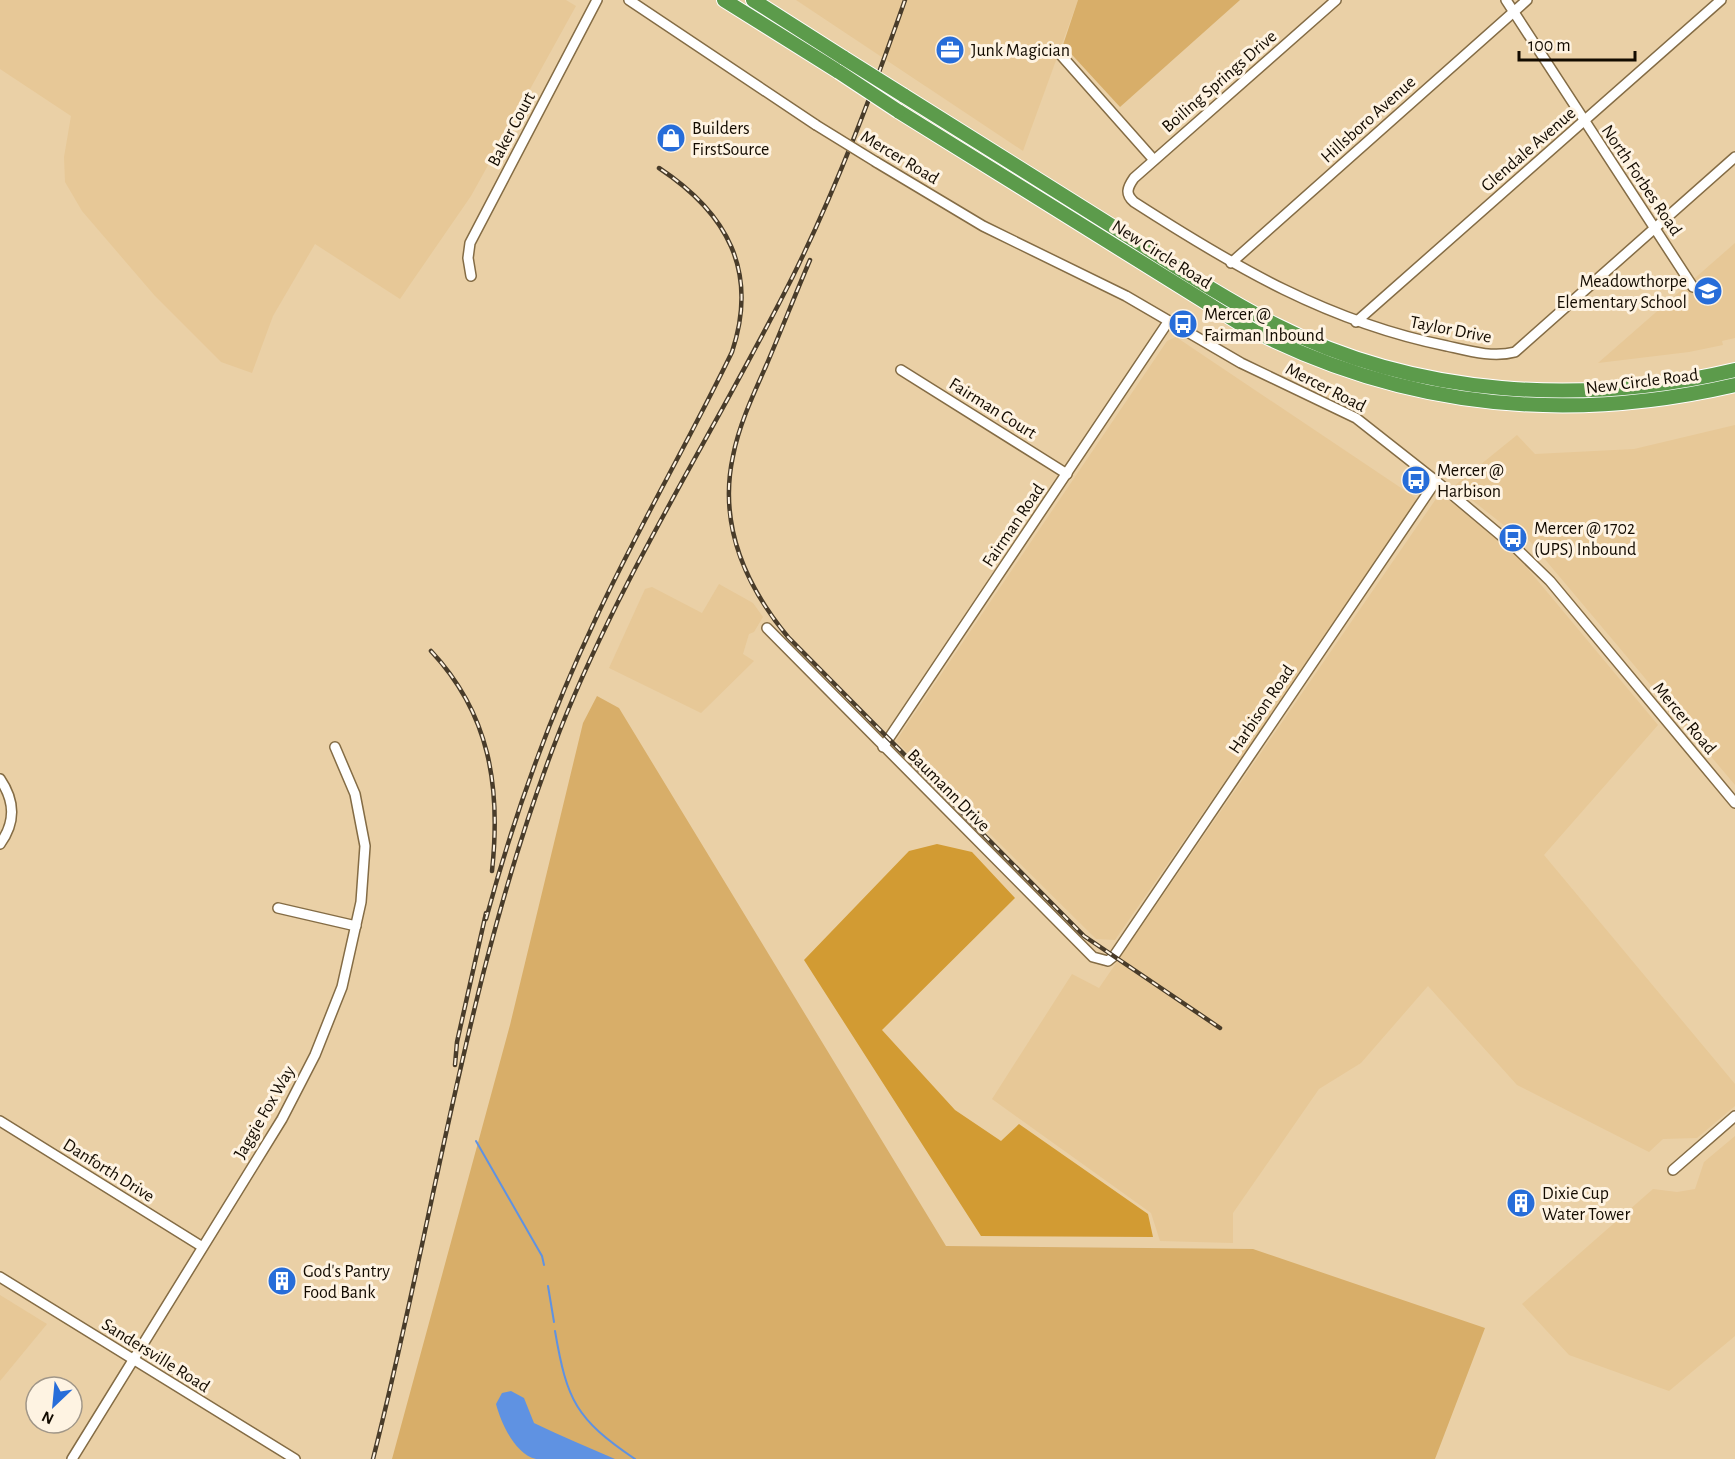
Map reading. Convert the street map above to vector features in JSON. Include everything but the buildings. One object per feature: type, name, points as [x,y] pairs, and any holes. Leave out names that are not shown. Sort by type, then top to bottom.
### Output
[{"type":"highway","name":"New Circle Road","points":[[724,0],[1239,323],[1282,345],[1355,374],[1437,395],[1528,406],[1632,404],[1735,385]]},
{"type":"highway","name":"New Circle Road","points":[[753,0],[1205,286],[1277,325],[1375,364],[1479,386],[1555,391],[1636,388],[1735,370]]},
{"type":"street","name":"Baker Court","points":[[471,276],[468,258],[470,243],[597,0]]},
{"type":"street","name":"Mercer Road","points":[[629,0],[816,125],[984,226],[1098,280],[1241,363],[1356,418],[1436,481],[1550,581],[1735,803]]},
{"type":"street","name":"Boiling Springs Drive","points":[[1127,191],[1134,178],[1336,0]]},
{"type":"street","name":"North Forbes Road","points":[[1506,0],[1693,287]]},
{"type":"street","name":"Hillsboro Avenue","points":[[1231,262],[1527,0]]},
{"type":"street","name":"Glendale Avenue","points":[[1356,322],[1721,0]]},
{"type":"street","points":[[1060,54],[1154,160]]},
{"type":"street","name":"Taylor Drive","points":[[1127,191],[1128,196],[1134,202],[1231,262],[1306,302],[1356,322],[1416,340],[1494,355],[1515,352],[1735,157]]},
{"type":"street","name":"Fairman Road","points":[[883,747],[1168,322]]},
{"type":"street","name":"Fairman Court","points":[[901,370],[1067,474]]},
{"type":"street","name":"Harbison Road","points":[[1114,956],[1436,481]]},
{"type":"street","name":"Baumann Drive","points":[[767,628],[1093,957],[1102,961],[1114,956]]},
{"type":"street","name":"Jaggie Fox Way","points":[[72,1459],[201,1246],[282,1119],[304,1077],[342,987],[364,882],[363,828],[356,794],[335,747]]},
{"type":"street","points":[[0,779],[9,792],[13,814],[8,833],[0,844]]},
{"type":"street","points":[[278,908],[356,926]]},
{"type":"street","points":[[1673,1170],[1735,1116]]},
{"type":"street","name":"Danforth Drive","points":[[0,1121],[201,1246]]},
{"type":"street","name":"Sandersville Road","points":[[0,1277],[295,1459]]},
{"type":"shaded area","points":[[0,0],[566,0],[576,6],[471,196],[400,299],[315,244],[273,316],[252,373],[221,362],[155,296],[82,211],[65,182],[64,157],[71,116],[0,69]]},
{"type":"shaded area","points":[[796,0],[1078,0],[1023,151]]},
{"type":"shaded area","points":[[1078,0],[1240,0],[1120,107],[1063,45]]},
{"type":"shaded area","name":"Meadowthorpe Elementary School","points":[[1735,243],[1735,338],[1722,341],[1723,345],[1689,352],[1598,363]]},
{"type":"shaded area","points":[[1176,337],[1419,500],[1115,940],[1096,939],[896,741],[1167,341]]},
{"type":"shaded area","points":[[1735,425],[1735,785],[1516,525],[1510,530],[1454,486],[1517,435],[1535,454],[1634,449]]},
{"type":"shaded area","points":[[1440,493],[1518,557],[1658,725],[1544,855],[1735,1084],[1735,1106],[1697,1138],[1663,1139],[1649,1152],[1517,1085],[1428,986],[1361,1063],[1319,1089],[1233,1213],[1233,1243],[1160,1241],[1151,1213],[992,1099],[1072,974],[1099,988]]},
{"type":"shaded area","points":[[719,584],[753,603],[763,617],[754,632],[749,634],[743,654],[754,661],[701,713],[609,668],[645,589],[652,587],[702,613]]},
{"type":"shaded area","points":[[597,696],[619,708],[946,1246],[1253,1249],[1485,1328],[1435,1459],[392,1459],[510,1025],[583,723]]},
{"type":"shaded area","points":[[937,844],[972,852],[1015,898],[882,1030],[955,1110],[1001,1141],[1019,1124],[1148,1214],[1153,1237],[981,1236],[804,960],[909,851]]},
{"type":"shaded area","points":[[1735,1136],[1735,1336],[1669,1391],[1569,1355],[1522,1304],[1653,1189],[1677,1192],[1695,1189],[1704,1162]]},
{"type":"shaded area","points":[[0,1295],[47,1324],[0,1381]]},
{"type":"water","points":[[511,1391],[524,1398],[534,1423],[615,1459],[536,1459],[528,1456],[510,1437],[496,1404],[502,1393]]},
{"type":"waterway","points":[[476,1141],[542,1256],[544,1265]]},
{"type":"waterway","points":[[548,1286],[554,1322]]},
{"type":"waterway","points":[[555,1331],[564,1375],[577,1406],[599,1432],[635,1459]]},
{"type":"railway","points":[[373,1459],[477,999],[528,819],[560,730],[612,613],[793,276],[853,140],[905,0]]},
{"type":"railway","points":[[486,919],[521,803],[564,690],[613,582],[732,352],[739,323],[742,295],[739,270],[731,246],[703,204],[659,168]]},
{"type":"railway","points":[[810,260],[747,410],[733,456],[729,481],[732,530],[739,553],[759,596],[788,637],[1084,936],[1220,1028]]},
{"type":"railway","points":[[431,651],[451,675],[467,700],[479,726],[487,753],[495,810],[492,871]]},
{"type":"railway","points":[[455,1065],[457,1042],[486,913]]},
{"type":"place","name":"Junk Magician","points":[[950,50]]},
{"type":"place","name":"Builders FirstSource","points":[[671,138]]},
{"type":"place","name":"Meadowthorpe Elementary School","points":[[1708,291]]},
{"type":"place","name":"Mercer @ Fairman Inbound","points":[[1183,324]]},
{"type":"place","name":"Mercer @ Harbison","points":[[1416,480]]},
{"type":"place","name":"Mercer @ 1702 (UPS) Inbound","points":[[1513,538]]},
{"type":"place","name":"Dixie Cup Water Tower","points":[[1521,1203]]},
{"type":"place","name":"God's Pantry Food Bank","points":[[282,1281]]}]
